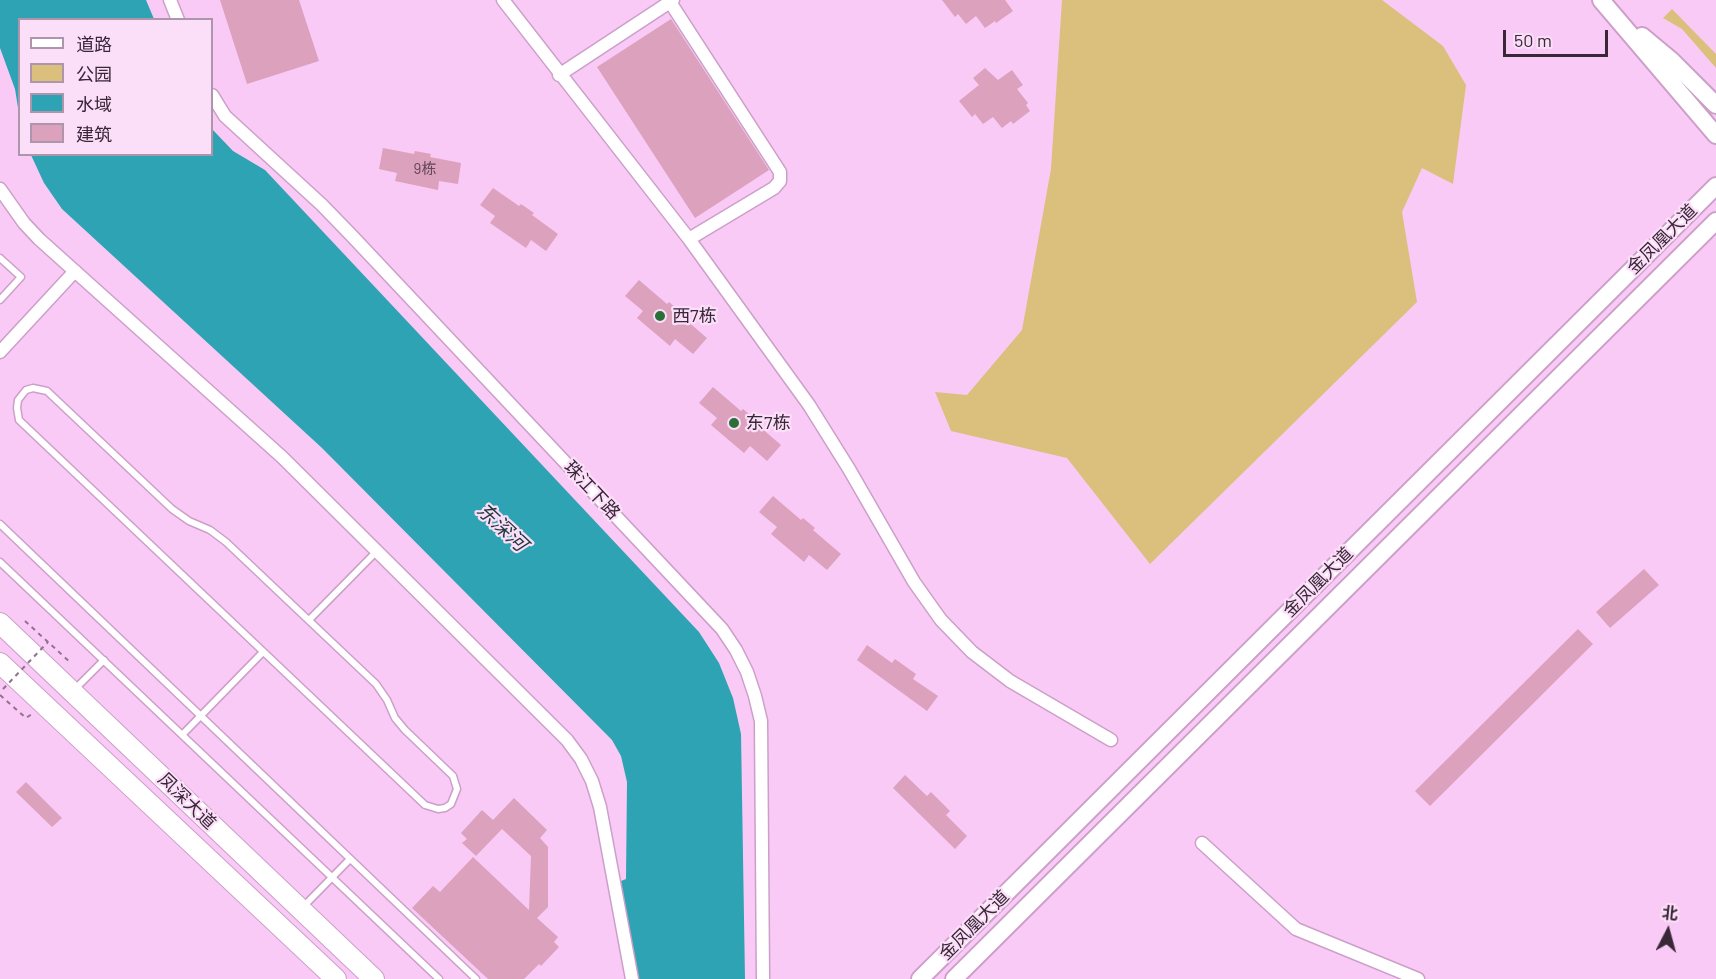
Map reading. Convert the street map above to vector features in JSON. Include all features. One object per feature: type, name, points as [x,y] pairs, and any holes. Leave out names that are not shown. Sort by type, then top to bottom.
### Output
[{"type":"main road","name":"凤深大道","points":[[0,623],[374,979]]},
{"type":"main road","name":"凤深大道","points":[[0,663],[336,979]]},
{"type":"street","points":[[170,0],[177,18]]},
{"type":"street","points":[[503,0],[559,75],[689,239],[808,405],[849,469],[914,582],[941,620],[972,652],[1010,681],[1111,740]]},
{"type":"street","points":[[559,75],[672,1],[780,172],[780,181],[774,188],[689,239]]},
{"type":"street","points":[[1604,1],[1672,61],[1716,105]]},
{"type":"street","points":[[1604,1],[1716,135]]},
{"type":"street","name":"珠江下路","points":[[213,97],[225,116],[322,205],[362,246],[722,629],[736,650],[750,680],[761,721],[763,979]]},
{"type":"street","name":"金凤凰大道","points":[[920,979],[1716,186]]},
{"type":"street","points":[[0,189],[24,223],[274,449],[550,721],[581,759],[592,781],[600,807],[632,979]]},
{"type":"street","name":"金凤凰大道","points":[[954,979],[1716,220]]},
{"type":"street","points":[[0,352],[75,271]]},
{"type":"street","points":[[1202,843],[1296,929],[1418,979]]},
{"type":"lane","points":[[0,258],[21,277],[0,300]]},
{"type":"lane","points":[[33,388],[47,391],[172,509],[210,530],[226,542],[309,620],[376,684],[405,730],[453,776],[457,789],[451,804],[438,809],[425,805],[263,651],[20,420],[17,408],[21,394],[33,388]]},
{"type":"lane","points":[[0,524],[476,979]]},
{"type":"lane","points":[[309,620],[377,550]]},
{"type":"lane","points":[[0,562],[439,979]]},
{"type":"lane","points":[[182,735],[263,651]]},
{"type":"lane","points":[[72,692],[104,660]]},
{"type":"lane","points":[[301,909],[350,859]]},
{"type":"path","points":[[25,621],[70,663]]},
{"type":"path","points":[[3,689],[48,642]]},
{"type":"path","points":[[0,695],[26,718],[34,712]]},
{"type":"green space","points":[[1062,0],[1382,0],[1443,46],[1466,85],[1453,184],[1422,168],[1402,212],[1417,302],[1150,564],[1067,458],[951,431],[935,392],[967,395],[1022,330],[1051,169]]},
{"type":"green space","points":[[1672,9],[1716,54],[1716,68],[1682,29],[1663,18]]},
{"type":"water","points":[[0,0],[146,0],[154,18],[18,18],[18,108],[15,89],[0,48]]},
{"type":"water","name":"东深河","points":[[213,130],[233,151],[265,170],[699,632],[719,663],[733,698],[741,734],[745,979],[637,979],[621,881],[626,879],[627,782],[621,756],[612,740],[322,448],[62,209],[44,183],[31,156],[213,156]]},
{"type":"building","points":[[220,0],[299,0],[319,61],[247,84]]},
{"type":"building","points":[[942,0],[1005,0],[1013,11],[985,28],[976,16],[966,24],[958,14],[955,17]]},
{"type":"building","points":[[671,19],[769,170],[695,218],[597,67]]},
{"type":"building","points":[[985,68],[998,80],[1012,70],[1023,85],[1017,89],[1028,103],[1026,105],[1030,111],[1013,124],[1011,121],[1002,128],[993,117],[983,124],[975,114],[972,117],[959,101],[979,85],[973,78]]},
{"type":"building","points":[[383,148],[414,154],[415,151],[431,154],[430,157],[461,163],[458,184],[439,181],[438,190],[395,181],[397,173],[379,169]]},
{"type":"building","points":[[493,188],[519,206],[521,204],[534,213],[532,215],[558,234],[546,251],[531,240],[526,248],[490,223],[495,216],[480,205]]},
{"type":"building","name":"西7栋","points":[[639,280],[667,304],[669,302],[681,312],[679,314],[707,338],[693,354],[675,339],[670,346],[637,318],[643,311],[625,296]]},
{"type":"building","name":"东7栋","points":[[713,387],[741,411],[743,409],[755,419],[753,421],[781,445],[767,461],[750,446],[744,453],[711,425],[717,418],[699,403]]},
{"type":"building","points":[[773,496],[801,520],[803,518],[815,528],[813,530],[841,554],[827,570],[809,555],[804,562],[771,534],[777,527],[759,512]]},
{"type":"building","points":[[1644,569],[1659,585],[1610,628],[1596,612]]},
{"type":"building","points":[[1578,629],[1593,644],[1430,806],[1415,791]]},
{"type":"building","points":[[867,645],[892,663],[895,659],[916,674],[913,679],[938,696],[927,711],[857,660]]},
{"type":"building","points":[[905,775],[927,796],[931,792],[950,811],[946,815],[967,836],[955,849],[893,788]]},
{"type":"building","points":[[26,782],[62,818],[52,827],[16,792]]},
{"type":"building","points":[[514,798],[547,830],[540,838],[548,847],[548,907],[537,918],[558,937],[554,942],[559,947],[541,966],[539,964],[524,979],[488,979],[412,908],[433,886],[440,892],[473,857],[529,910],[531,856],[502,829],[476,856],[462,843],[467,839],[461,833],[482,810],[493,820]]},
{"type":"place","name":"西7栋","points":[[660,316]]},
{"type":"place","name":"东7栋","points":[[734,423]]}]
